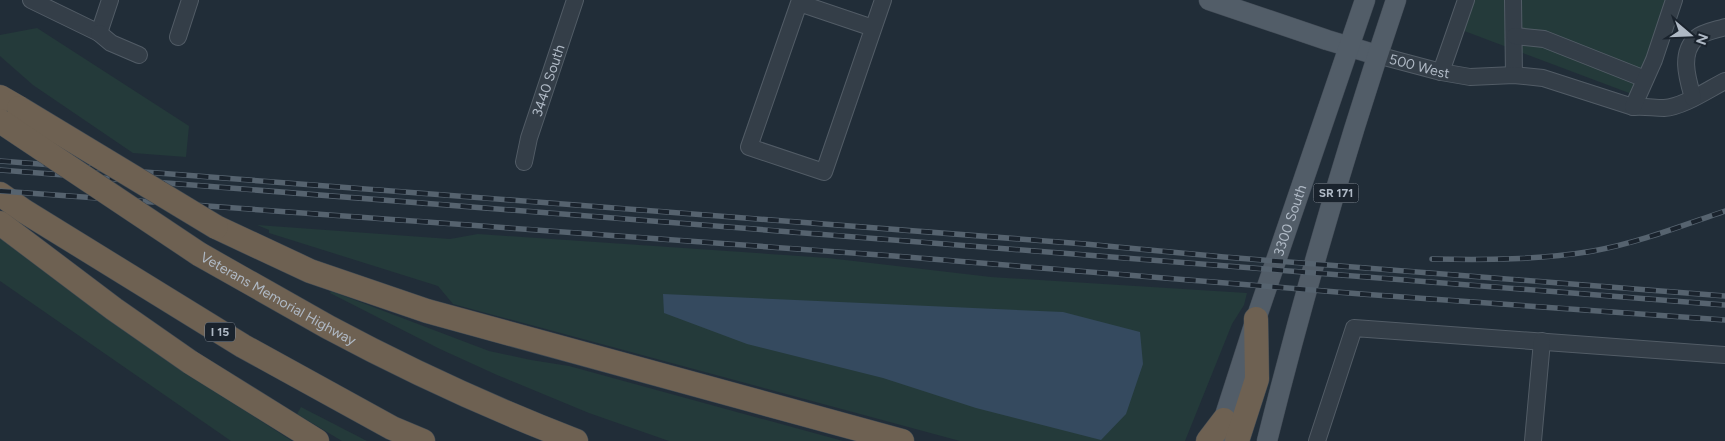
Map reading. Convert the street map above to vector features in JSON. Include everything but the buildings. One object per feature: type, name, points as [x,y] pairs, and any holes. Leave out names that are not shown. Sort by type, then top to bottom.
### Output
[{"type":"highway","points":[[6,109],[216,227],[310,271],[427,311],[902,441]]},
{"type":"highway","name":"Veterans Memorial Highway","points":[[6,109],[199,254],[328,327],[421,374],[509,415],[576,441]]},
{"type":"highway","name":"I 15","points":[[0,194],[24,211],[243,346],[392,428],[423,441]]},
{"type":"highway","points":[[0,223],[114,309],[190,362],[317,441]]},
{"type":"highway","points":[[1237,441],[1257,379],[1256,319]]},
{"type":"highway","points":[[1208,441],[1220,430]]},
{"type":"main road","name":"500 West","points":[[1210,0],[1248,6],[1349,47],[1378,55]]},
{"type":"main road","name":"3300 South","points":[[1220,430],[1365,0]]},
{"type":"main road","name":"SR 171","points":[[1267,441],[1295,330],[1396,0]]},
{"type":"street","points":[[31,0],[99,32],[111,43],[138,56]]},
{"type":"street","points":[[99,32],[110,0]]},
{"type":"street","points":[[178,37],[190,0]]},
{"type":"street","name":"3440 South","points":[[524,162],[529,138],[575,0]]},
{"type":"street","points":[[873,28],[799,3],[749,147],[824,172],[883,0]]},
{"type":"street","points":[[1441,72],[1466,0]]},
{"type":"street","points":[[1513,0],[1515,36],[1514,75]]},
{"type":"street","points":[[1633,107],[1654,60],[1674,0]]},
{"type":"street","points":[[1693,98],[1685,69],[1689,50],[1696,39],[1708,32],[1725,27]]},
{"type":"street","points":[[1515,36],[1544,39],[1645,79]]},
{"type":"street","name":"500 West","points":[[1378,55],[1441,72],[1470,77],[1514,75],[1544,78],[1633,107],[1665,108],[1681,104],[1725,81]]},
{"type":"street","points":[[1317,441],[1354,328],[1725,355]]},
{"type":"street","points":[[1533,441],[1542,341]]},
{"type":"green space","points":[[1468,0],[1678,0],[1645,99],[1459,29]]},
{"type":"green space","points":[[37,28],[189,126],[186,157],[133,153],[33,85],[0,56],[0,35]]},
{"type":"green space","points":[[257,225],[450,239],[478,234],[828,258],[991,277],[1247,293],[1244,305],[1232,324],[1185,441],[960,441],[453,304],[438,286],[269,233],[269,230]]},
{"type":"green space","points":[[0,237],[92,307],[177,367],[292,441],[231,441],[0,281]]},
{"type":"green space","points":[[331,291],[489,351],[569,366],[843,441],[669,441],[589,413],[497,375],[440,349],[330,293]]},
{"type":"green space","points":[[301,407],[367,441],[342,441],[297,414]]},
{"type":"water","points":[[663,294],[1063,312],[1140,332],[1143,364],[1126,414],[1101,440],[976,408],[883,378],[747,344],[664,313]]},
{"type":"railway","points":[[0,161],[1085,244],[1224,257],[1725,296]]},
{"type":"railway","points":[[0,170],[1725,305]]},
{"type":"railway","points":[[0,191],[894,256],[1361,294],[1725,320]]},
{"type":"railway","points":[[1432,259],[1533,258],[1593,251],[1643,239],[1725,211]]}]
